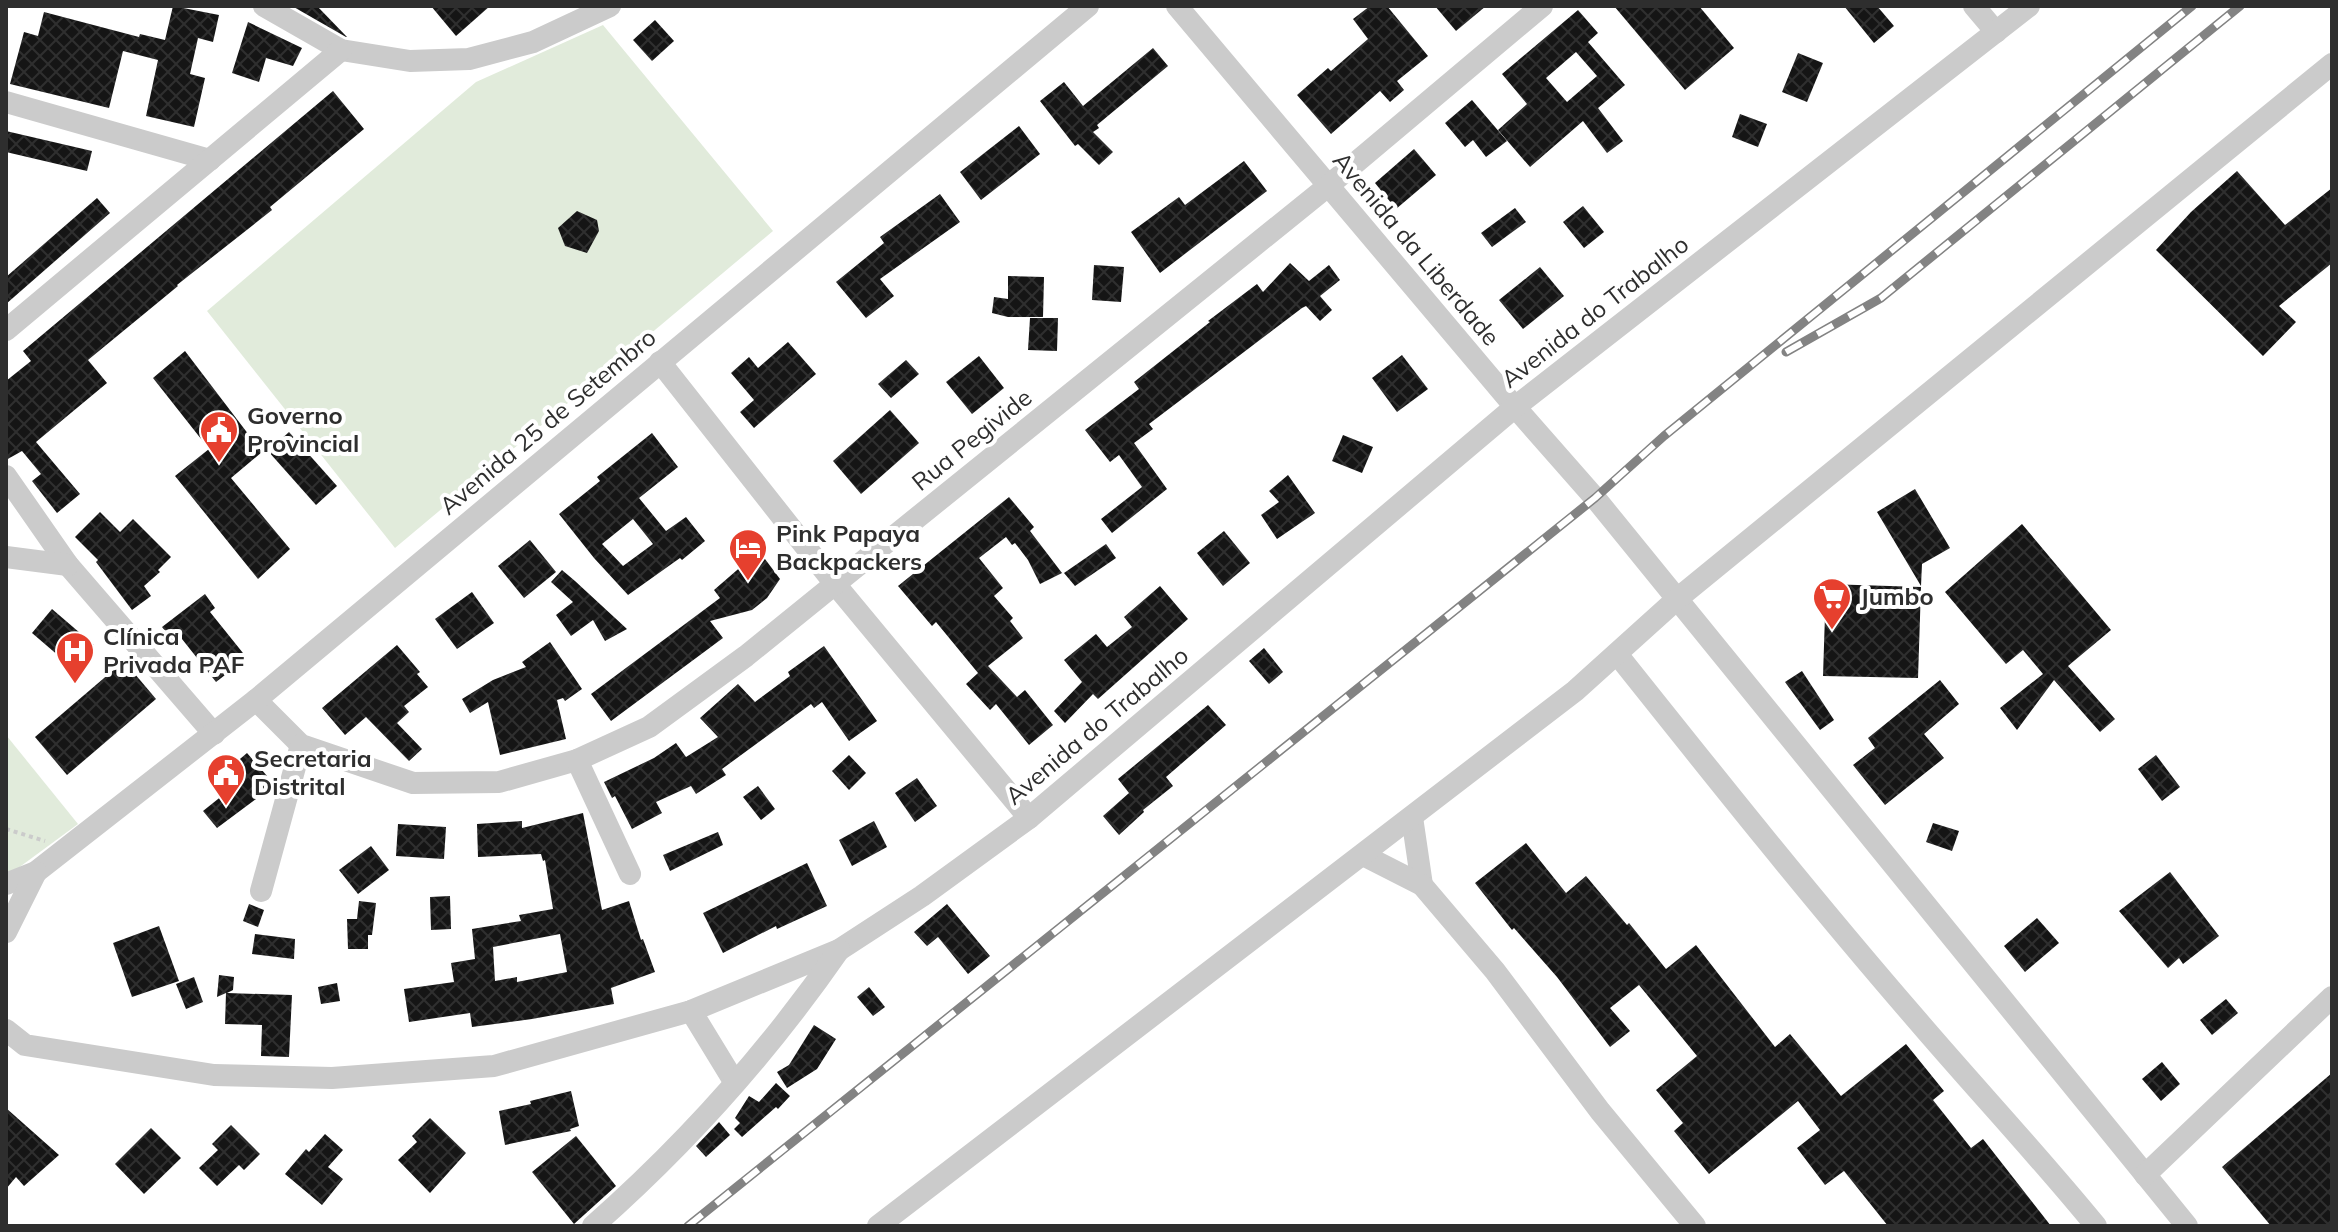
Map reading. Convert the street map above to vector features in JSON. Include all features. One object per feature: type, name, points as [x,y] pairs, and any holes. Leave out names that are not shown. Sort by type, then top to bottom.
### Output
[{"type":"street","points":[[264,6],[341,50],[410,61],[469,59],[533,42],[610,6]]},
{"type":"street","name":"Avenida 25 de Setembro","points":[[6,884],[36,872],[256,700],[1088,6]]},
{"type":"street","name":"Avenida da Liberdade","points":[[1177,6],[1595,498],[2187,1226]]},
{"type":"street","name":"Rua Pegivide","points":[[256,700],[301,745],[413,783],[499,782],[577,760],[649,727],[746,656],[1328,186],[1542,6]]},
{"type":"street","points":[[1974,6],[1996,32]]},
{"type":"street","name":"Avenida do Trabalho","points":[[6,1030],[16,1048],[214,1075],[332,1078],[494,1066],[691,1011],[839,950],[922,896],[1029,818],[1515,407],[2029,6]]},
{"type":"street","points":[[6,330],[341,50]]},
{"type":"street","points":[[878,1226],[1575,691],[1677,599],[2332,64]]},
{"type":"street","points":[[6,102],[210,160]]},
{"type":"street","points":[[660,362],[835,584],[1029,818]]},
{"type":"street","points":[[6,476],[68,565],[214,734]]},
{"type":"street","points":[[6,557],[68,565]]},
{"type":"street","points":[[1617,654],[1781,860],[2096,1226]]},
{"type":"street","points":[[261,891],[301,745]]},
{"type":"street","points":[[577,760],[630,874]]},
{"type":"street","points":[[1412,817],[1422,885]]},
{"type":"street","points":[[1363,855],[1422,885],[1495,971],[1600,1111],[1695,1226]]},
{"type":"street","name":"Avenida 25 de Setembro","points":[[6,932],[36,872]]},
{"type":"street","points":[[593,1226],[631,1192],[735,1083],[801,1005],[839,950]]},
{"type":"street","points":[[2145,1175],[2332,997]]},
{"type":"street","points":[[691,1011],[735,1083]]},
{"type":"path","points":[[6,829],[66,848]]},
{"type":"green space","points":[[603,25],[773,231],[395,548],[207,311],[476,82]]},
{"type":"green space","points":[[6,735],[78,824],[6,877]]},
{"type":"building","points":[[173,6],[219,15],[213,42],[198,38],[190,74],[205,78],[194,127],[146,116],[158,60],[123,51],[109,108],[10,84],[24,32],[38,36],[44,12],[139,37],[140,34],[165,40]]},
{"type":"building","points":[[292,6],[317,6],[347,37],[346,37]]},
{"type":"building","points":[[431,6],[490,6],[456,36]]},
{"type":"building","points":[[1370,6],[1387,6],[1428,56],[1397,81],[1404,90],[1390,102],[1380,91],[1331,134],[1297,95],[1368,39],[1353,19]]},
{"type":"building","points":[[1435,6],[1486,6],[1456,31]]},
{"type":"building","points":[[1614,6],[1699,6],[1734,48],[1685,90]]},
{"type":"building","points":[[1844,6],[1877,6],[1894,26],[1874,43]]},
{"type":"building","points":[[1578,10],[1598,33],[1588,42],[1625,85],[1598,108],[1623,141],[1607,153],[1583,121],[1530,167],[1498,130],[1527,104],[1502,74]],"holes":[[[1576,52],[1597,76],[1567,102],[1546,78]]]},
{"type":"building","points":[[655,20],[674,41],[652,61],[633,40]]},
{"type":"building","points":[[248,22],[302,48],[293,66],[266,58],[259,82],[232,73]]},
{"type":"building","points":[[1153,48],[1168,66],[1097,125],[1099,128],[1093,132],[1113,152],[1099,165],[1078,144],[1075,146],[1040,101],[1064,82],[1083,106]]},
{"type":"building","points":[[1798,53],[1823,63],[1807,102],[1782,92]]},
{"type":"building","points":[[333,91],[364,129],[270,207],[272,210],[88,360],[107,383],[36,442],[80,494],[57,513],[32,481],[41,474],[22,451],[6,460],[6,381],[31,361],[23,351]]},
{"type":"building","points":[[1472,100],[1507,141],[1486,157],[1473,140],[1465,147],[1445,123]]},
{"type":"building","points":[[1740,114],[1767,124],[1758,147],[1732,137]]},
{"type":"building","points":[[1019,126],[1040,154],[981,200],[960,172]]},
{"type":"building","points":[[6,131],[92,151],[87,171],[6,152]]},
{"type":"building","points":[[1414,149],[1436,175],[1396,209],[1375,183]]},
{"type":"building","points":[[1244,161],[1267,191],[1160,273],[1131,232],[1179,197],[1185,205]]},
{"type":"building","points":[[2237,171],[2285,225],[2332,188],[2332,263],[2279,306],[2296,322],[2263,356],[2156,250],[2191,212]]},
{"type":"building","points":[[940,194],[960,222],[880,279],[894,296],[866,318],[836,282],[884,243],[880,237]]},
{"type":"building","points":[[97,198],[110,213],[6,304],[6,277]]},
{"type":"building","points":[[1583,206],[1604,232],[1584,248],[1563,222]]},
{"type":"building","points":[[1515,208],[1526,222],[1492,247],[1481,233]]},
{"type":"building","points":[[577,211],[597,220],[599,231],[587,253],[565,246],[558,228]]},
{"type":"building","points":[[1290,263],[1309,281],[1329,265],[1340,280],[1320,296],[1332,310],[1320,321],[1306,306],[1302,308],[1149,424],[1153,429],[1134,443],[1167,489],[1112,533],[1101,519],[1142,487],[1119,455],[1110,462],[1085,430],[1139,389],[1134,382],[1208,321],[1257,284],[1263,292]]},
{"type":"building","points":[[1094,265],[1124,267],[1121,302],[1092,300]]},
{"type":"building","points":[[1540,267],[1564,296],[1523,329],[1499,300]]},
{"type":"building","points":[[1008,276],[1044,277],[1043,317],[1008,317],[992,313],[994,297],[1008,299]]},
{"type":"building","points":[[1030,318],[1058,318],[1057,351],[1028,350]]},
{"type":"building","points":[[788,342],[816,374],[754,428],[740,412],[754,400],[731,373],[749,357],[758,368]]},
{"type":"building","name":"Governo Provincial","points":[[185,351],[262,452],[231,478],[290,549],[258,579],[175,476],[209,449],[153,378]]},
{"type":"building","points":[[1402,355],[1428,389],[1397,412],[1372,378]]},
{"type":"building","points":[[979,356],[1004,388],[972,414],[946,382]]},
{"type":"building","points":[[906,360],[919,374],[891,398],[878,384]]},
{"type":"building","points":[[890,410],[919,443],[861,494],[833,461]]},
{"type":"building","points":[[289,432],[337,486],[316,505],[268,451]]},
{"type":"building","points":[[652,433],[678,467],[639,498],[666,531],[686,517],[705,541],[628,595],[559,514],[600,481],[597,477]],"holes":[[[633,519],[653,544],[623,566],[602,544]]]},
{"type":"building","points":[[1343,435],[1373,447],[1362,473],[1332,461]]},
{"type":"building","points":[[1288,475],[1315,513],[1277,539],[1261,515],[1279,502],[1269,491]]},
{"type":"building","points":[[1915,489],[1950,548],[1922,564],[1921,586],[1877,512]]},
{"type":"building","points":[[1009,497],[1034,527],[1030,531],[1062,573],[1040,584],[1028,560],[1006,537],[979,558],[1003,588],[994,596],[1013,618],[1010,621],[1023,638],[988,666],[1017,697],[1025,690],[1053,725],[1029,745],[996,704],[990,710],[966,684],[978,673],[936,622],[932,626],[898,586]]},
{"type":"building","points":[[100,512],[120,532],[133,519],[171,557],[144,586],[151,596],[132,610],[96,562],[98,560],[75,537]]},
{"type":"building","points":[[2022,524],[2111,630],[2068,666],[2115,719],[2100,732],[2054,680],[2017,730],[2000,708],[2043,674],[2023,650],[2006,664],[1945,592]]},
{"type":"building","points":[[1224,531],[1250,563],[1223,586],[1197,553]]},
{"type":"building","points":[[530,540],[556,572],[524,598],[498,566]]},
{"type":"building","points":[[1106,544],[1116,558],[1075,586],[1064,573]]},
{"type":"building","points":[[759,551],[780,579],[767,598],[752,610],[710,621],[723,638],[611,721],[591,694],[720,598],[714,590]]},
{"type":"building","points":[[562,570],[627,629],[605,641],[593,620],[571,636],[556,615],[573,602],[551,582]]},
{"type":"building","points":[[1826,584],[1921,587],[1918,678],[1823,676]]},
{"type":"building","points":[[1160,586],[1188,619],[1098,699],[1093,694],[1065,723],[1054,711],[1082,682],[1064,660],[1096,634],[1107,647],[1132,627],[1124,617]]},
{"type":"building","points":[[472,592],[494,623],[457,649],[435,619]]},
{"type":"building","points":[[205,594],[215,608],[210,612],[247,658],[216,682],[182,639],[175,644],[162,627]]},
{"type":"building","points":[[52,609],[94,645],[74,669],[32,633]]},
{"type":"building","points":[[550,642],[582,689],[565,701],[563,698],[557,700],[566,739],[500,755],[488,702],[470,713],[462,699],[493,680],[526,667],[522,662]]},
{"type":"building","points":[[397,645],[420,672],[417,674],[428,687],[404,706],[409,712],[397,723],[422,749],[409,761],[366,717],[345,735],[322,708]]},
{"type":"building","points":[[824,646],[877,721],[849,741],[822,702],[814,708],[811,704],[722,769],[726,775],[696,794],[691,786],[656,802],[662,813],[632,829],[604,782],[654,758],[676,743],[686,757],[718,737],[700,718],[738,684],[755,702],[790,676],[788,672]]},
{"type":"building","points":[[1264,648],[1283,672],[1269,684],[1249,661]]},
{"type":"building","points":[[124,661],[156,699],[67,775],[35,737]]},
{"type":"building","points":[[1802,671],[1834,720],[1820,730],[1785,682]]},
{"type":"building","points":[[1940,680],[1959,704],[1924,734],[1944,758],[1885,805],[1853,765],[1875,748],[1868,738]]},
{"type":"building","points":[[1208,705],[1226,725],[1166,777],[1173,786],[1119,835],[1103,816],[1129,793],[1118,779]]},
{"type":"building","points":[[247,753],[275,785],[217,828],[203,811],[238,783],[227,770]]},
{"type":"building","points":[[849,755],[866,773],[849,790],[832,771]]},
{"type":"building","points":[[2156,755],[2180,787],[2162,801],[2138,769]]},
{"type":"building","points":[[917,778],[937,806],[915,822],[895,793]]},
{"type":"building","points":[[758,786],[775,809],[761,820],[743,797]]},
{"type":"building","points":[[583,813],[602,910],[629,901],[655,972],[611,988],[614,1004],[472,1027],[470,1013],[409,1022],[404,989],[454,982],[451,963],[475,959],[472,929],[521,921],[519,915],[553,909],[545,860],[541,854],[478,857],[477,824],[522,821],[522,828]],"holes":[[[560,934],[567,972],[517,982],[517,977],[495,981],[493,947]]]},
{"type":"building","points":[[874,821],[887,847],[852,866],[839,840]]},
{"type":"building","points":[[1933,823],[1959,831],[1952,851],[1926,842]]},
{"type":"building","points":[[398,824],[446,827],[444,859],[396,856]]},
{"type":"building","points":[[718,832],[723,845],[670,871],[663,855]]},
{"type":"building","points":[[1526,843],[1566,893],[1586,876],[1666,969],[1696,945],[1775,1047],[1790,1034],[1841,1096],[1906,1044],[1944,1091],[1933,1100],[1971,1148],[1983,1139],[2051,1226],[1888,1226],[1844,1171],[1825,1185],[1797,1148],[1820,1130],[1798,1101],[1709,1174],[1674,1131],[1683,1123],[1656,1090],[1697,1056],[1639,985],[1610,1008],[1630,1031],[1610,1047],[1557,977],[1514,928],[1512,930],[1475,883]]},
{"type":"building","points":[[371,846],[389,870],[358,894],[339,870]]},
{"type":"building","points":[[807,863],[827,906],[777,929],[776,926],[723,953],[703,913]]},
{"type":"building","points":[[2170,872],[2219,936],[2183,964],[2179,958],[2168,968],[2119,911]]},
{"type":"building","points":[[450,896],[451,929],[431,930],[430,897]]},
{"type":"building","points":[[359,901],[376,903],[372,935],[368,935],[368,949],[348,949],[347,919],[357,919]]},
{"type":"building","points":[[249,904],[264,910],[258,927],[243,921]]},
{"type":"building","points":[[947,904],[990,956],[968,974],[938,937],[927,946],[914,932]]},
{"type":"building","points":[[2037,918],[2059,943],[2025,972],[2004,946]]},
{"type":"building","points":[[159,926],[179,981],[132,997],[113,943]]},
{"type":"building","points":[[255,934],[295,939],[294,959],[252,954]]},
{"type":"building","points":[[219,975],[234,977],[233,990],[227,993],[292,995],[289,1057],[261,1056],[262,1025],[225,1024],[226,993],[217,997]]},
{"type":"building","points":[[194,977],[203,1002],[186,1009],[176,984]]},
{"type":"building","points":[[337,983],[340,1001],[321,1004],[318,987]]},
{"type":"building","points":[[869,987],[885,1007],[873,1016],[857,997]]},
{"type":"building","points":[[2226,999],[2238,1013],[2212,1035],[2200,1020]]},
{"type":"building","points":[[814,1025],[836,1039],[817,1069],[787,1088],[777,1072],[789,1065]]},
{"type":"building","points":[[2162,1062],[2180,1084],[2161,1101],[2142,1079]]},
{"type":"building","points":[[2332,1073],[2332,1226],[2271,1226],[2222,1167]]},
{"type":"building","points":[[776,1083],[790,1096],[742,1137],[734,1129],[740,1123],[735,1118],[749,1096],[759,1102]]},
{"type":"building","points":[[571,1091],[579,1126],[571,1131],[505,1145],[499,1111]]},
{"type":"building","points":[[6,1108],[59,1155],[24,1186],[16,1177],[6,1189]]},
{"type":"building","points":[[430,1118],[466,1153],[430,1193],[398,1160],[417,1142],[412,1136]]},
{"type":"building","points":[[719,1122],[730,1135],[706,1157],[696,1146]]},
{"type":"building","points":[[231,1125],[260,1154],[244,1170],[239,1165],[217,1186],[199,1168],[218,1150],[212,1144]]},
{"type":"building","points":[[151,1128],[181,1158],[144,1194],[115,1164]]},
{"type":"building","points":[[325,1134],[343,1150],[328,1167],[343,1179],[322,1205],[285,1174],[306,1149],[309,1152]]},
{"type":"building","points":[[576,1136],[616,1186],[574,1224],[532,1172]]},
{"type":"railway","points":[[688,1226],[1595,498],[1664,436],[2192,6]]},
{"type":"railway","points":[[1786,352],[1881,298],[2240,6]]},
{"type":"place","name":"Governo Provincial","points":[[219,464]]},
{"type":"place","name":"Pink Papaya Backpackers","points":[[748,582]]},
{"type":"place","name":"Jumbo","points":[[1832,631]]},
{"type":"place","name":"Clínica Privada PAF","points":[[75,685]]},
{"type":"place","name":"Secretaria Distrital","points":[[226,807]]}]
